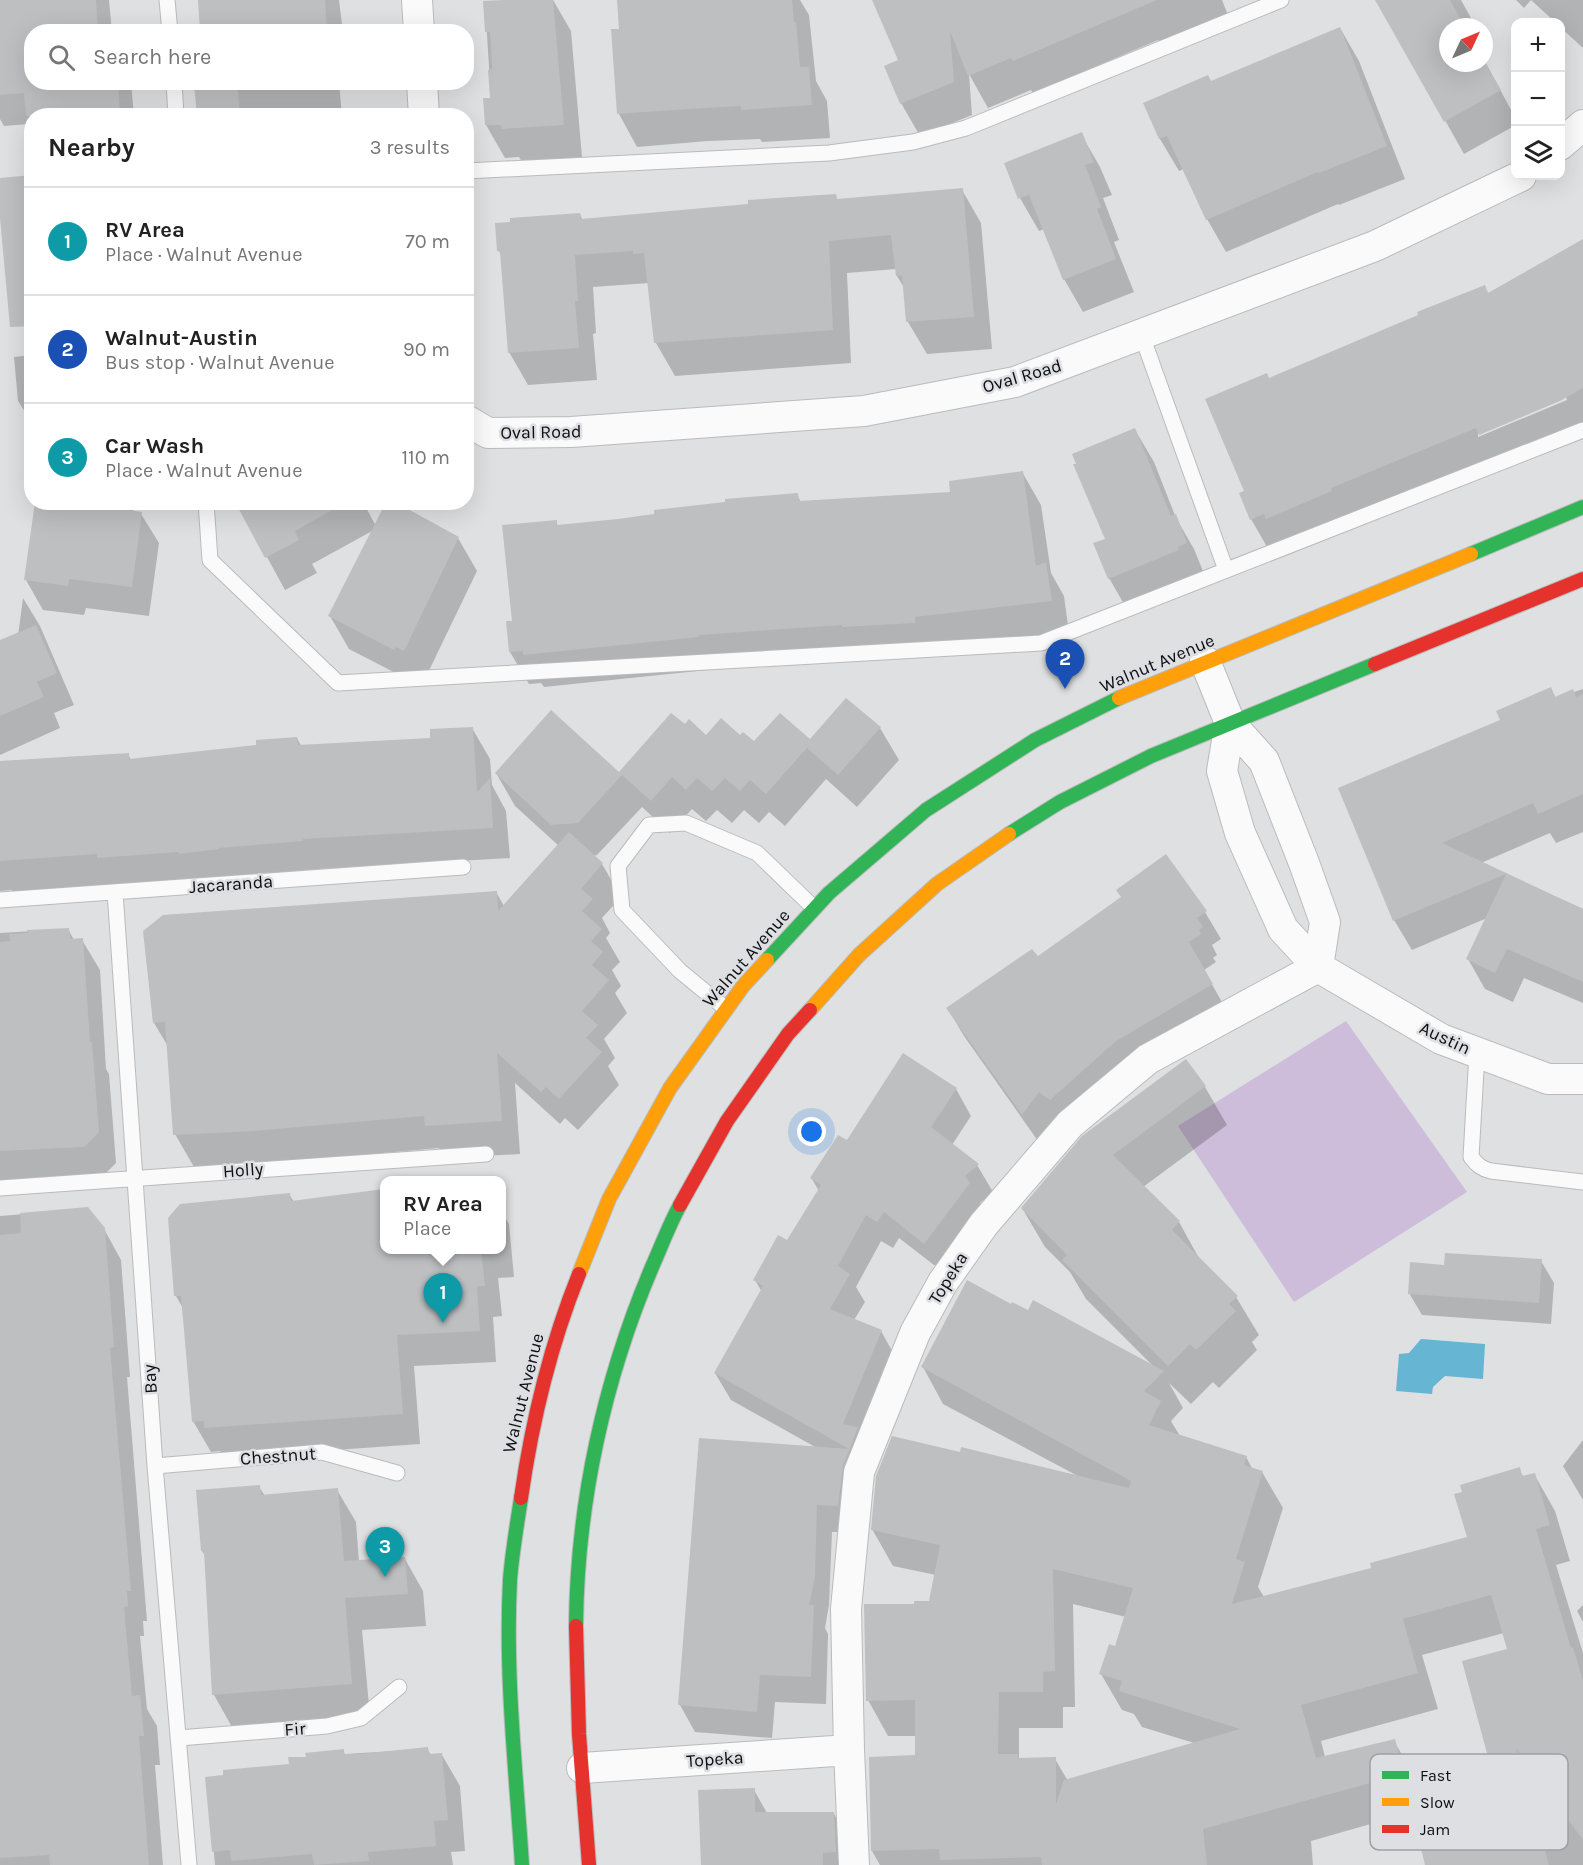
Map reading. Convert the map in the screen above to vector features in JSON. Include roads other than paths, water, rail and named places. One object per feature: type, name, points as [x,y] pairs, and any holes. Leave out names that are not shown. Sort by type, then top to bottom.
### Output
[{"type":"main road","name":"Walnut Avenue","points":[[522,1865],[513,1731],[509,1608],[516,1515],[532,1425],[571,1287],[602,1211],[637,1142],[661,1102],[725,1008],[779,945],[864,859],[988,767],[1089,712],[1205,661],[1583,507]]},
{"type":"main road","points":[[589,1865],[576,1680],[575,1597],[582,1519],[599,1425],[622,1343],[651,1265],[685,1191],[722,1128],[761,1070],[831,985],[867,948],[921,898],[1022,824],[1127,766],[1583,579]]},
{"type":"street","points":[[417,0],[418,24]]},
{"type":"street","points":[[422,90],[424,108]]},
{"type":"street","points":[[1565,141],[1583,125]]},
{"type":"street","name":"Oval Road","points":[[477,426],[571,432],[864,411],[1015,382],[1376,246],[1513,180]]},
{"type":"street","points":[[1205,661],[1230,723],[1264,760],[1307,873],[1325,922],[1318,967]]},
{"type":"street","name":"Austin","points":[[1230,723],[1222,771],[1240,833],[1283,929],[1318,967],[1441,1039],[1548,1078],[1583,1079]]},
{"type":"street","name":"Topeka","points":[[854,1865],[846,1609],[859,1472],[915,1333],[943,1282],[984,1224],[1071,1124],[1148,1059],[1318,967]]},
{"type":"street","name":"Topeka","points":[[582,1768],[849,1750]]},
{"type":"lane","points":[[167,0],[169,24]]},
{"type":"lane","points":[[474,171],[829,153],[913,142],[966,128],[1281,0]]},
{"type":"lane","points":[[174,90],[176,108]]},
{"type":"lane","points":[[1142,336],[1226,570]]},
{"type":"lane","points":[[207,510],[210,560],[338,683],[1041,643],[1583,430]]},
{"type":"lane","points":[[725,1008],[680,971],[622,910],[618,866],[649,825],[686,824],[757,853],[814,908]]},
{"type":"lane","name":"Jacaranda","points":[[0,900],[463,867]]},
{"type":"lane","name":"Bay","points":[[115,892],[155,1466],[189,1865]]},
{"type":"lane","points":[[1477,1053],[1471,1157],[1476,1164],[1482,1169],[1491,1171],[1583,1182]]},
{"type":"lane","name":"Holly","points":[[0,1188],[486,1154]]},
{"type":"lane","name":"Chestnut","points":[[155,1466],[322,1452],[397,1473]]},
{"type":"lane","name":"Fir","points":[[179,1738],[327,1726],[361,1718],[399,1687]]},
{"type":"water","points":[[1421,1339],[1485,1344],[1483,1379],[1445,1376],[1433,1387],[1432,1394],[1396,1391],[1399,1354],[1409,1353]]},
{"type":"place","name":"Walnut-Austin","points":[[1065,689]]},
{"type":"place","name":"RV Area","points":[[443,1323]]},
{"type":"place","name":"Car Wash","points":[[385,1577]]}]
